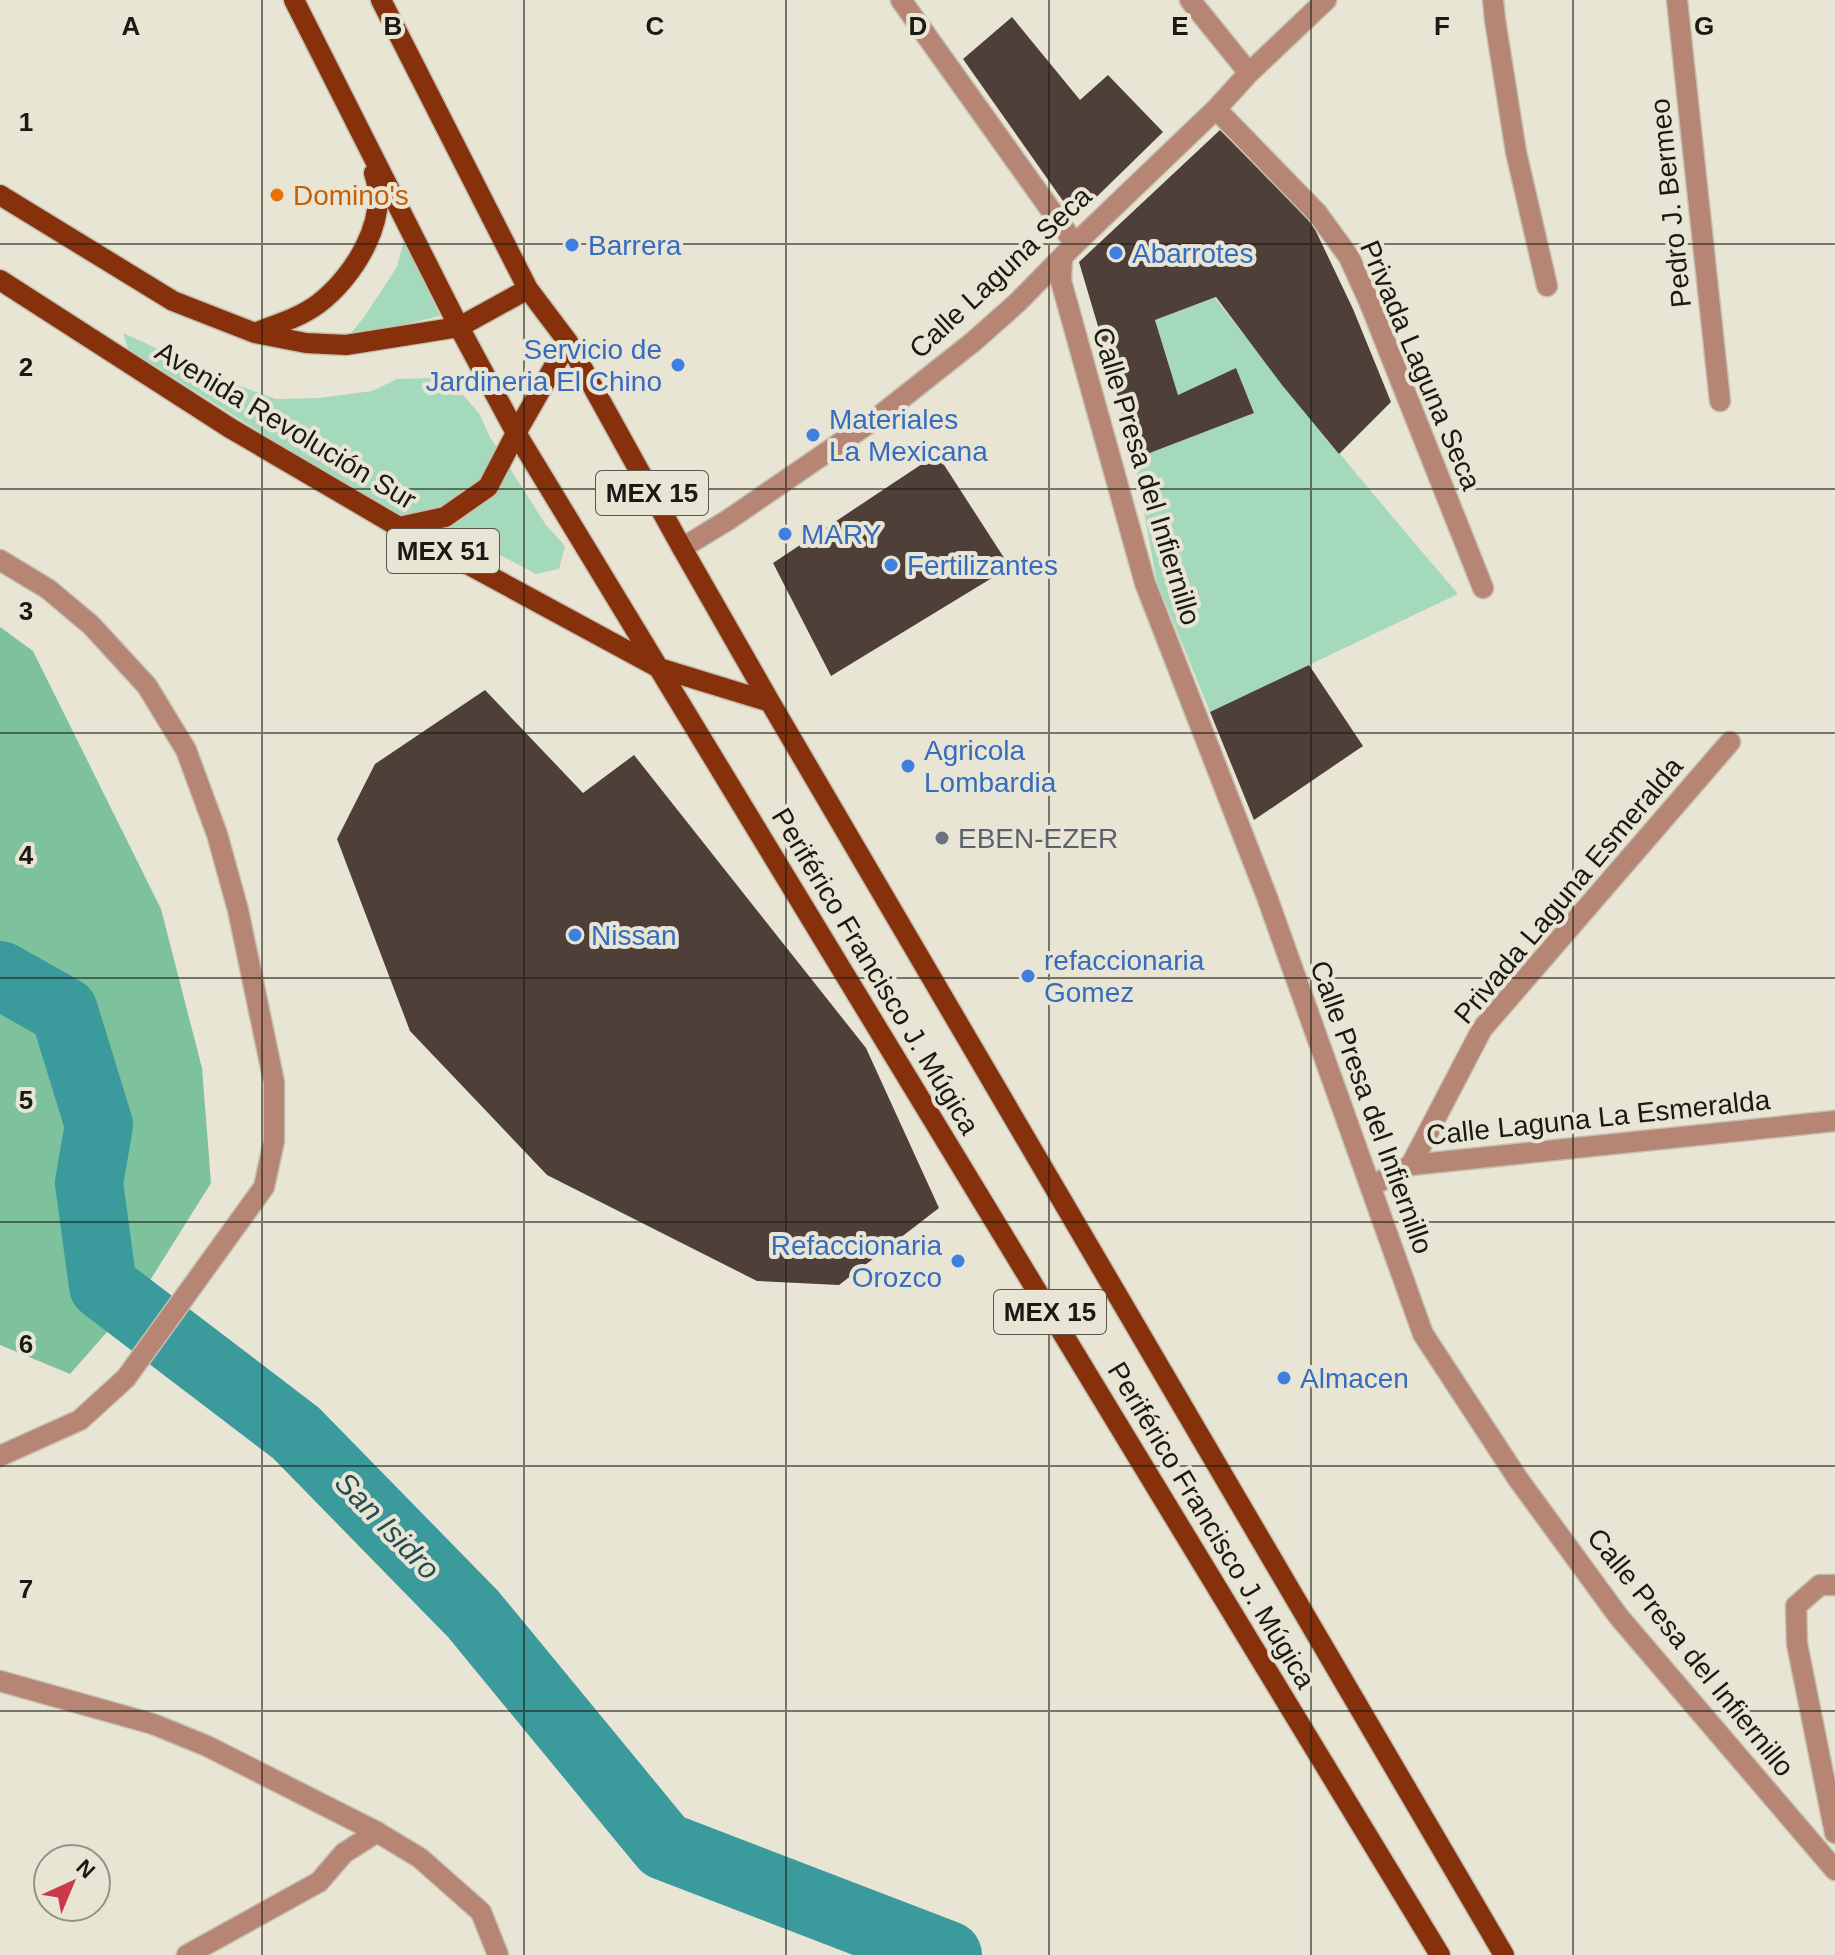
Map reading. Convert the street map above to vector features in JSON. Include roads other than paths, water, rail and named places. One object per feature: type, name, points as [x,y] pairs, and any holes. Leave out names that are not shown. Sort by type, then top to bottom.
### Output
[{"type":"main road","name":"Periférico Francisco J. Múgica","points":[[294,0],[516,433],[1440,1955]]},
{"type":"main road","name":"Periférico Francisco J. Múgica","points":[[381,0],[528,289],[568,342],[770,702],[1504,1955]]},
{"type":"main road","points":[[255,333],[297,317],[319,303],[363,253],[376,220],[378,186],[360,132]]},
{"type":"main road","name":"Avenida Revolución Sur","points":[[0,195],[173,301],[255,333],[306,343],[346,345],[459,327],[528,289]]},
{"type":"main road","name":"Avenida Revolución Sur","points":[[0,280],[230,428],[399,527],[659,668],[770,702]]},
{"type":"main road","points":[[399,527],[445,517],[488,487],[568,342]]},
{"type":"street","points":[[901,0],[1068,250]]},
{"type":"street","points":[[1190,0],[1249,73]]},
{"type":"street","name":"Calle Laguna Seca","points":[[682,548],[878,417],[973,342],[1018,302],[1326,0]]},
{"type":"street","points":[[1493,0],[1516,152],[1547,286]]},
{"type":"street","name":"Pedro J. Bermeo","points":[[1677,0],[1720,401]]},
{"type":"street","name":"Privada Laguna Seca","points":[[1216,109],[1317,213],[1349,257],[1483,588]]},
{"type":"street","name":"Calle Presa del Infiernillo","points":[[1068,250],[1061,281],[1145,583],[1267,897],[1423,1334],[1518,1479],[1619,1617],[1835,1870]]},
{"type":"street","points":[[0,560],[48,589],[91,625],[147,686],[186,750],[217,834],[238,910],[274,1082],[274,1141],[264,1187],[126,1378],[80,1420],[0,1456]]},
{"type":"street","name":"Privada Laguna Esmeralda","points":[[1411,1165],[1482,1029],[1730,742]]},
{"type":"street","name":"Calle Laguna La Esmeralda","points":[[1371,1186],[1411,1165],[1835,1121]]},
{"type":"street","points":[[1835,1585],[1820,1585],[1796,1606],[1797,1644],[1835,1833]]},
{"type":"street","points":[[0,1681],[153,1724],[194,1740],[377,1832],[420,1858],[481,1912],[498,1955]]},
{"type":"street","points":[[187,1955],[319,1882],[344,1853],[377,1832]]},
{"type":"waterway","name":"San Isidro","points":[[0,975],[64,1011],[99,1125],[89,1183],[103,1286],[296,1433],[473,1614],[664,1846],[948,1955]]},
{"type":"place","name":"Domino's","points":[[277,195]]},
{"type":"place","name":"Barrera","points":[[572,245]]},
{"type":"place","name":"Abarrotes","points":[[1116,253]]},
{"type":"place","name":"Servicio de Jardineria El Chino","points":[[678,365]]},
{"type":"place","name":"Materiales La Mexicana","points":[[813,435]]},
{"type":"place","name":"MARY","points":[[785,534]]},
{"type":"place","name":"Fertilizantes","points":[[891,565]]},
{"type":"place","name":"Agricola Lombardia","points":[[908,766]]},
{"type":"place","name":"EBEN-EZER","points":[[942,838]]},
{"type":"place","name":"Nissan","points":[[575,935]]},
{"type":"place","name":"refaccionaria Gomez","points":[[1028,976]]},
{"type":"place","name":"Refaccionaria Orozco","points":[[958,1261]]},
{"type":"place","name":"Almacen","points":[[1284,1378]]}]
